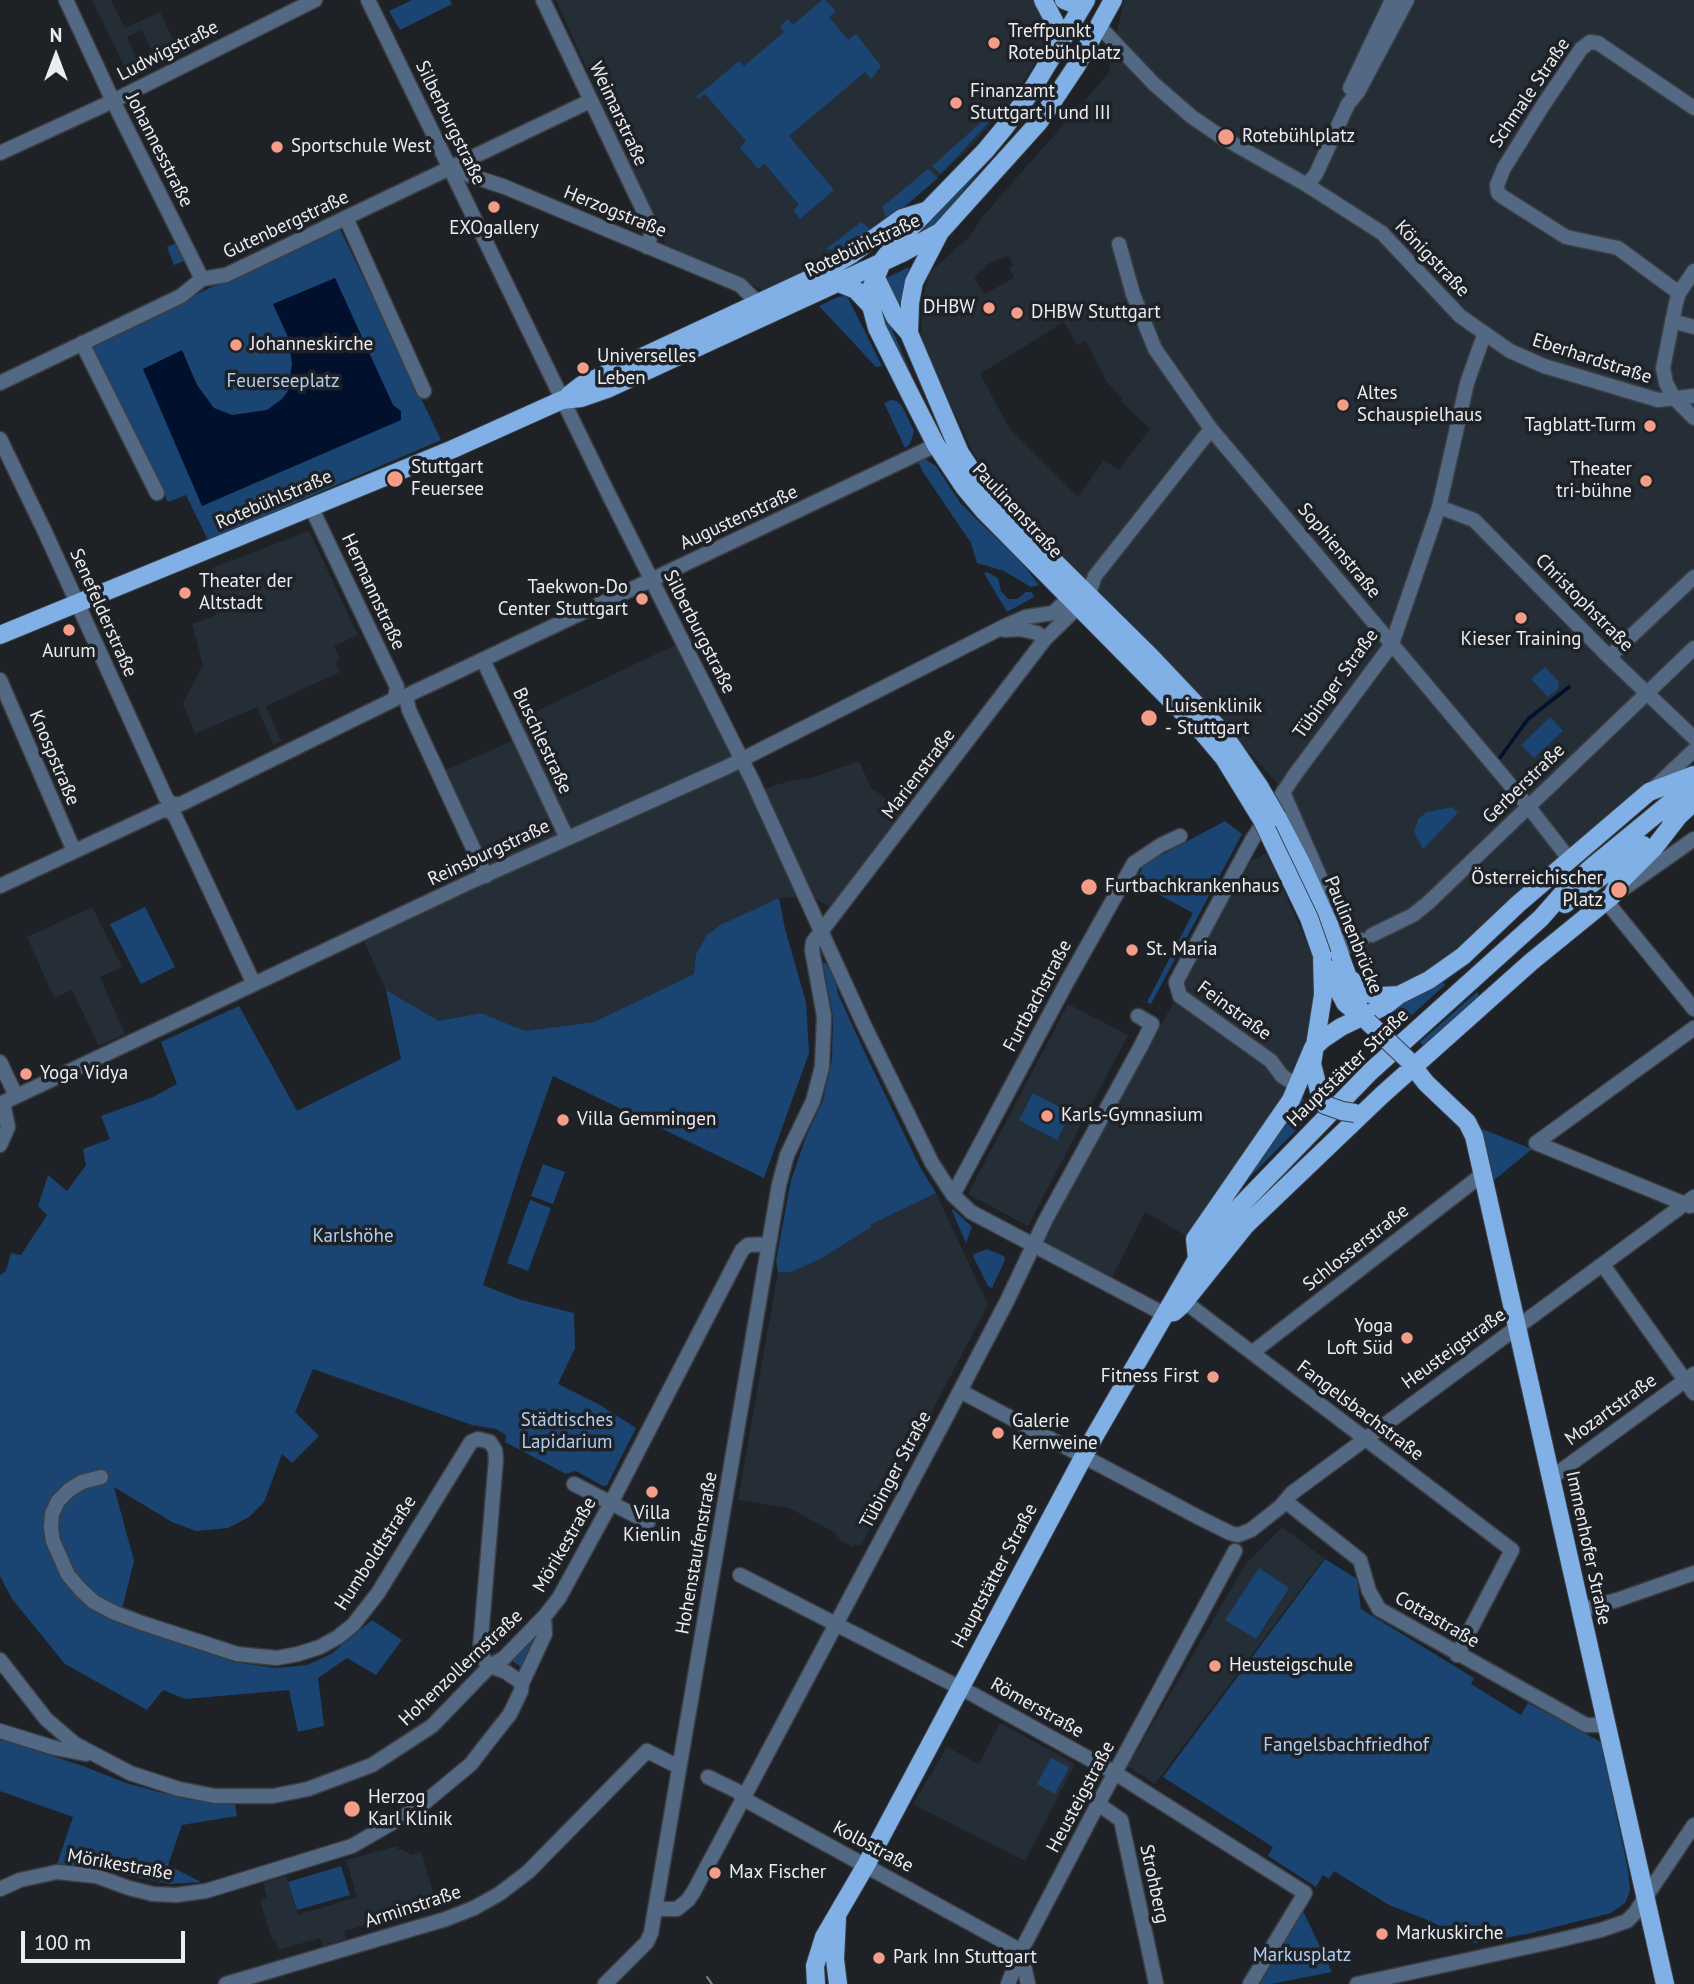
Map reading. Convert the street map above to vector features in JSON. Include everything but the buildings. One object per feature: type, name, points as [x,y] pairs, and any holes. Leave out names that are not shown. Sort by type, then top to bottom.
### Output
[{"type":"main road","points":[[1044,0],[1063,38]]},
{"type":"main road","points":[[1064,0],[1082,2],[1098,24]]},
{"type":"main road","name":"Rotebühlstraße","points":[[0,635],[312,507],[562,400],[581,398],[755,305],[835,274],[875,268],[940,232],[1039,122],[1062,90],[1113,0]]},
{"type":"main road","name":"Rotebühlstraße","points":[[618,376],[835,274],[902,218],[928,210],[985,151],[1030,93],[1082,2]]},
{"type":"main road","points":[[909,333],[895,317],[875,268],[928,210]]},
{"type":"main road","name":"Paulinenstraße","points":[[940,232],[914,282],[909,303],[909,333],[952,437],[989,498],[1203,733]]},
{"type":"main road","name":"Paulinenstraße","points":[[875,268],[871,306],[877,328],[936,445],[964,487],[984,511],[1199,706],[1222,732]]},
{"type":"main road","points":[[835,274],[871,306]]},
{"type":"main road","name":"Paulinenbrücke","points":[[1222,732],[1259,786],[1290,841],[1329,925],[1345,1003],[1365,1019]]},
{"type":"main road","name":"Paulinenbrücke","points":[[1203,733],[1224,758],[1262,820],[1309,918],[1322,955],[1338,977]]},
{"type":"main road","points":[[1363,1110],[1342,1111],[1298,1086],[1313,1048],[1327,1036],[1365,1019],[1463,956],[1649,792],[1694,775]]},
{"type":"main road","name":"Hauptstätter Straße","points":[[821,1983],[815,1966],[824,1937],[838,1917],[1084,1457],[1197,1259],[1240,1206],[1370,1072],[1541,918],[1592,867],[1694,783]]},
{"type":"main road","name":"Hauptstätter Straße","points":[[1541,918],[1582,892],[1694,802]]},
{"type":"main road","points":[[1164,1314],[1174,1312],[1185,1302],[1225,1248],[1246,1225],[1363,1110],[1397,1081],[1411,1063],[1609,899],[1618,884],[1654,848],[1678,817]]},
{"type":"main road","points":[[1338,977],[1370,994],[1399,995]]},
{"type":"main road","name":"Paulinenbrücke","points":[[1313,1048],[1321,1012],[1338,977]]},
{"type":"main road","points":[[1365,1019],[1411,1063],[1426,1083]]},
{"type":"main road","points":[[1313,1048],[1312,1072],[1320,1100]]},
{"type":"main road","points":[[1397,1081],[1426,1083]]},
{"type":"main road","name":"Immenhofer Straße","points":[[1426,1083],[1467,1122],[1474,1136],[1665,1984]]},
{"type":"main road","name":"Hauptstätter Straße","points":[[1197,1259],[1195,1238],[1298,1086]]},
{"type":"main road","name":"Hauptstätter Straße","points":[[838,1917],[835,1959],[838,1984]]},
{"type":"street","name":"Johannesstraße","points":[[66,0],[202,279]]},
{"type":"street","name":"Ludwigstraße","points":[[0,153],[113,101],[315,0]]},
{"type":"street","name":"Silberburgstraße","points":[[368,0],[562,400],[742,759],[820,930],[932,1163],[953,1195],[971,1212],[1034,1245]]},
{"type":"street","name":"Weimarstraße","points":[[543,0],[650,227],[648,247]]},
{"type":"street","points":[[1348,104],[1350,89],[1392,0]]},
{"type":"street","points":[[1098,24],[1147,77],[1192,117],[1220,136],[1307,185],[1316,174],[1348,104],[1358,92],[1407,0]]},
{"type":"street","name":"Schmale Straße","points":[[1679,293],[1618,248],[1566,237],[1503,197],[1498,193],[1497,185],[1504,168],[1581,49],[1590,42],[1598,43],[1694,108]]},
{"type":"street","name":"Gutenbergstraße","points":[[0,383],[181,296],[202,279],[226,275],[590,101]]},
{"type":"street","name":"Herzogstraße","points":[[451,169],[494,183],[740,285],[747,290],[755,305]]},
{"type":"street","name":"Königstraße","points":[[1307,185],[1382,233],[1460,316],[1484,335]]},
{"type":"street","points":[[346,218],[424,391]]},
{"type":"street","name":"Sophienstraße","points":[[1119,244],[1133,294],[1155,349],[1211,429],[1528,806],[1570,860]]},
{"type":"street","points":[[1694,271],[1679,293],[1663,369],[1666,383],[1674,398],[1694,418]]},
{"type":"street","points":[[1672,321],[1694,327]]},
{"type":"street","name":"Eberhardstraße","points":[[1484,335],[1510,351],[1544,366],[1658,400],[1694,396]]},
{"type":"street","name":"Tübinger Straße","points":[[1177,990],[1177,978],[1252,840],[1283,792],[1392,644],[1439,507],[1466,383],[1484,335]]},
{"type":"street","points":[[82,343],[157,493]]},
{"type":"street","name":"Marienstraße","points":[[820,930],[848,900],[1078,595],[1211,429]]},
{"type":"street","name":"Senefelderstraße","points":[[0,439],[254,984]]},
{"type":"street","name":"Augustenstraße","points":[[0,886],[181,804],[282,753],[936,445]]},
{"type":"street","name":"Hermannstraße","points":[[312,507],[486,876]]},
{"type":"street","name":"Christophstraße","points":[[1439,507],[1474,520],[1609,657],[1694,738]]},
{"type":"street","points":[[1609,657],[1694,577]]},
{"type":"street","points":[[1053,613],[1078,595]]},
{"type":"street","name":"Marienstraße","points":[[1045,639],[1053,613]]},
{"type":"street","name":"Reinsburgstraße","points":[[6,1101],[567,838],[742,759],[1026,617],[1053,613]]},
{"type":"street","name":"Reinsburgstraße","points":[[993,633],[1021,629],[1037,633],[1045,639]]},
{"type":"street","name":"Gerberstraße","points":[[1283,792],[1361,940],[1413,915],[1428,903],[1694,648]]},
{"type":"street","name":"Buschlestraße","points":[[483,660],[567,838]]},
{"type":"street","name":"Knospstraße","points":[[0,680],[74,851]]},
{"type":"street","points":[[1649,792],[1694,750]]},
{"type":"street","name":"Furtbachstraße","points":[[953,1195],[1134,863],[1180,836]]},
{"type":"street","points":[[1694,839],[1609,899],[1694,1009]]},
{"type":"street","name":"Hohenstaufenstraße","points":[[606,1984],[647,1942],[656,1909],[776,1203],[787,1155],[813,1101],[822,1067],[824,1016],[811,950],[820,930]]},
{"type":"street","name":"Feinstraße","points":[[1177,990],[1180,996],[1271,1061],[1282,1076],[1298,1086]]},
{"type":"street","name":"Tübinger Straße","points":[[656,1909],[677,1909],[688,1900],[960,1391],[1034,1245],[1152,1024],[1138,1016]]},
{"type":"street","points":[[1691,1203],[1536,1143],[1694,1028]]},
{"type":"street","name":"Feinstraße","points":[[1271,1061],[1294,1067],[1313,1048]]},
{"type":"street","points":[[0,1062],[8,1127],[0,1145]]},
{"type":"street","name":"Schlosserstraße","points":[[1253,1352],[1483,1174]]},
{"type":"street","name":"Heusteigstraße","points":[[1084,1457],[1230,1534],[1238,1535],[1251,1530],[1292,1493],[1365,1438],[1691,1203]]},
{"type":"street","name":"Mörikestraße","points":[[0,1889],[20,1880],[57,1872],[96,1876],[153,1894],[176,1895],[206,1891],[352,1846],[418,1808],[471,1763],[510,1714],[545,1634],[544,1617],[559,1598],[611,1503],[742,1250],[748,1245],[769,1244]]},
{"type":"street","points":[[1034,1245],[1164,1314]]},
{"type":"street","points":[[1603,1265],[1689,1377],[1694,1393]]},
{"type":"street","name":"Fangelsbachstraße","points":[[1185,1302],[1512,1550],[1457,1655]]},
{"type":"street","name":"Mozartstraße","points":[[1551,1478],[1689,1377]]},
{"type":"street","points":[[960,1391],[1084,1457]]},
{"type":"street","name":"Humboldtstraße","points":[[101,1477],[82,1482],[69,1490],[58,1501],[52,1514],[53,1541],[68,1575],[80,1590],[94,1602],[142,1623],[237,1654],[277,1658],[320,1647],[354,1625],[378,1593],[467,1448],[475,1440],[490,1442],[496,1459],[480,1649],[484,1660],[490,1666]]},
{"type":"street","points":[[574,1484],[648,1522]]},
{"type":"street","name":"Cottastraße","points":[[1285,1501],[1360,1560],[1369,1591],[1379,1609],[1586,1725],[1606,1725]]},
{"type":"street","name":"Heusteigstraße","points":[[1008,1984],[1021,1951],[1098,1804],[1235,1552]]},
{"type":"street","points":[[1581,1610],[1694,1573]]},
{"type":"street","name":"Römerstraße","points":[[740,1575],[960,1688],[1115,1773],[1305,1893],[1250,1984]]},
{"type":"street","name":"Hohenzollernstraße","points":[[0,1660],[46,1719],[60,1733],[92,1755],[130,1773],[179,1789],[215,1796],[272,1796],[308,1789],[372,1765],[403,1746],[432,1726],[490,1666],[504,1658],[544,1617]]},
{"type":"street","points":[[490,1666],[506,1672],[522,1683]]},
{"type":"street","points":[[0,1731],[55,1748],[92,1755]]},
{"type":"street","name":"Arminstraße","points":[[226,1984],[446,1919],[474,1908],[499,1894],[528,1872],[647,1751],[680,1767]]},
{"type":"street","name":"Kolbstraße","points":[[708,1777],[1021,1951]]},
{"type":"street","name":"Strohberg","points":[[1098,1804],[1121,1820],[1156,1984]]},
{"type":"street","points":[[1357,1984],[1617,1926],[1635,1913],[1694,1825]]},
{"type":"street","points":[[1021,1951],[1028,1984]]},
{"type":"shaded area","points":[[92,0],[111,0],[125,28],[160,12],[179,52],[158,63],[142,30],[127,37],[142,70],[129,76]]},
{"type":"shaded area","points":[[556,0],[1037,0],[1048,35],[1045,47],[1010,102],[970,148],[876,231],[779,287],[763,291],[727,270],[668,250]]},
{"type":"shaded area","points":[[1124,0],[1694,0],[1694,741],[1459,952],[1377,1007],[1286,793],[1220,720],[1096,598],[989,481],[925,348],[921,333],[922,300],[930,272],[970,236],[983,216],[1108,74]],"holes":[[[1008,256],[1013,265],[1009,268],[1014,278],[985,294],[974,277],[990,263]],[[1064,322],[1077,345],[1085,340],[1107,382],[1123,399],[1121,401],[1150,429],[1119,470],[1104,460],[1078,497],[1009,428],[980,374]]]},
{"type":"shaded area","points":[[335,278],[393,405],[401,411],[401,420],[202,506],[143,369],[182,350],[197,385],[214,408],[232,415],[267,410],[288,391],[292,364],[288,337],[273,304]]},
{"type":"shaded area","points":[[309,531],[358,635],[334,646],[340,659],[335,661],[340,672],[266,706],[281,741],[273,745],[257,707],[195,734],[183,703],[203,665],[192,624],[216,615],[217,603],[204,571]]},
{"type":"shaded area","points":[[675,645],[758,791],[792,780],[811,778],[859,761],[871,788],[906,812],[835,909],[810,896],[779,898],[720,925],[707,935],[696,954],[694,974],[594,1022],[525,1031],[481,1013],[439,1021],[386,990],[359,930],[492,869],[445,770],[524,736],[518,720]]},
{"type":"shaded area","points":[[1267,853],[1313,956],[1318,979],[1314,1020],[1286,1102],[1192,1239],[1145,1212],[1110,1281],[1041,1244],[1251,861]]},
{"type":"shaded area","points":[[92,907],[122,967],[100,977],[125,1034],[99,1046],[72,990],[54,998],[27,937]]},
{"type":"shaded area","name":"Karls-Gymnasium","points":[[1068,1004],[1128,1035],[1028,1226],[968,1194]]},
{"type":"shaded area","points":[[936,1193],[988,1305],[862,1544],[855,1544],[853,1547],[836,1538],[837,1534],[789,1508],[738,1500],[778,1272],[791,1272],[870,1225]]},
{"type":"shaded area","name":"Heusteigschule","points":[[1282,1527],[1324,1558],[1155,1784],[1128,1766],[1245,1565]]},
{"type":"shaded area","points":[[1000,1723],[1075,1764],[1025,1861],[913,1804],[947,1747],[979,1764]]},
{"type":"shaded area","points":[[397,1846],[398,1850],[402,1849],[411,1855],[421,1851],[435,1898],[422,1902],[419,1913],[409,1917],[402,1912],[344,1931],[346,1939],[323,1946],[320,1938],[279,1950],[275,1940],[272,1940],[260,1900],[267,1898],[263,1883],[286,1876],[298,1915],[357,1897],[346,1860]]},
{"type":"green space","points":[[412,0],[450,0],[452,4],[400,30],[389,11]]},
{"type":"green space","points":[[822,0],[836,11],[829,17],[848,40],[856,34],[881,66],[871,79],[865,72],[789,136],[834,190],[800,219],[793,210],[799,205],[765,164],[758,169],[740,148],[746,141],[705,94],[698,99],[696,97],[739,61],[744,66],[784,32],[780,26],[788,19],[793,25]]},
{"type":"green space","points":[[1056,60],[1060,62],[1030,112],[935,224],[912,239]]},
{"type":"green space","points":[[986,118],[990,121],[941,174],[932,166]]},
{"type":"green space","points":[[928,169],[938,178],[888,221],[882,207]]},
{"type":"green space","points":[[861,222],[872,230],[847,251],[826,249]]},
{"type":"green space","name":"Feuerseeplatz","points":[[339,227],[441,440],[208,540],[186,495],[168,502],[89,345]]},
{"type":"green space","points":[[177,243],[184,261],[174,265],[167,247]]},
{"type":"green space","points":[[909,267],[901,313],[884,279]]},
{"type":"green space","points":[[844,296],[848,298],[882,366],[876,367],[819,306]]},
{"type":"green space","points":[[879,299],[929,415],[884,331]]},
{"type":"green space","points":[[891,400],[902,406],[914,431],[910,444],[905,448],[884,403]]},
{"type":"green space","points":[[925,459],[936,466],[961,504],[1022,563],[1039,585],[1031,587],[1004,571],[977,563],[971,543],[918,462]]},
{"type":"green space","points":[[984,573],[998,578],[1001,591],[1008,599],[1017,599],[1026,592],[1032,592],[1034,597],[1007,612]]},
{"type":"green space","points":[[1545,667],[1559,682],[1558,689],[1548,697],[1531,679]]},
{"type":"green space","points":[[1550,717],[1563,731],[1534,758],[1521,745]]},
{"type":"green space","points":[[1453,807],[1458,813],[1423,849],[1414,832],[1418,819],[1427,812]]},
{"type":"green space","points":[[1225,821],[1242,834],[1151,1004],[1147,1002],[1193,913],[1135,882],[1142,869],[1139,867]]},
{"type":"green space","name":"Karlshöhe","points":[[779,898],[806,1002],[809,1053],[764,1178],[553,1076],[483,1285],[518,1299],[574,1313],[575,1348],[558,1384],[600,1405],[636,1428],[607,1485],[603,1486],[576,1471],[566,1474],[505,1442],[506,1435],[496,1429],[472,1425],[313,1369],[295,1412],[319,1436],[292,1463],[282,1454],[264,1502],[249,1517],[228,1528],[196,1531],[172,1522],[114,1487],[134,1561],[119,1621],[234,1662],[276,1668],[307,1665],[331,1654],[372,1620],[402,1640],[376,1675],[347,1658],[318,1678],[324,1726],[298,1732],[289,1690],[185,1699],[163,1690],[147,1710],[65,1664],[12,1599],[0,1576],[0,1275],[6,1271],[11,1253],[21,1255],[47,1215],[38,1206],[48,1175],[67,1191],[86,1165],[83,1149],[110,1139],[101,1116],[153,1097],[177,1084],[161,1042],[239,1006],[297,1111],[401,1059],[386,990],[439,1021],[481,1013],[525,1031],[594,1022],[694,974],[696,954],[707,935],[720,925]]},
{"type":"green space","points":[[145,907],[175,967],[141,984],[110,924]]},
{"type":"green space","points":[[823,963],[826,963],[836,982],[838,994],[865,1053],[920,1167],[936,1193],[870,1225],[871,1227],[822,1258],[791,1272],[778,1272],[776,1261],[791,1180],[823,1100],[832,1060],[833,1017]]},
{"type":"green space","points":[[1442,981],[1445,985],[1402,1024],[1393,1009]]},
{"type":"green space","points":[[1477,992],[1481,999],[1426,1048],[1420,1042]]},
{"type":"green space","points":[[1033,1093],[1071,1113],[1057,1140],[1019,1120]]},
{"type":"green space","points":[[1302,1098],[1317,1109],[1236,1191],[1295,1107]]},
{"type":"green space","points":[[1482,1129],[1532,1149],[1493,1181]]},
{"type":"green space","points":[[543,1164],[565,1172],[553,1204],[531,1196]]},
{"type":"green space","points":[[530,1200],[551,1208],[528,1271],[507,1263]]},
{"type":"green space","points":[[953,1209],[972,1227],[966,1243],[952,1211]]},
{"type":"green space","points":[[987,1249],[1004,1256],[1005,1260],[992,1288],[988,1286],[973,1256]]},
{"type":"green space","name":"Fangelsbachfriedhof","points":[[1325,1559],[1357,1579],[1361,1609],[1474,1678],[1471,1684],[1521,1715],[1528,1703],[1601,1742],[1628,1870],[1630,1891],[1625,1903],[1611,1913],[1527,1934],[1474,1943],[1389,1905],[1334,1871],[1329,1879],[1323,1875],[1316,1887],[1268,1856],[1273,1847],[1163,1777]]},
{"type":"green space","points":[[1259,1568],[1289,1588],[1256,1639],[1225,1620]]},
{"type":"green space","points":[[537,1638],[522,1668],[511,1660]]},
{"type":"green space","points":[[0,1739],[126,1783],[189,1800],[235,1804],[237,1816],[182,1825],[168,1865],[201,1882],[170,1884],[57,1864],[73,1817],[0,1791]]},
{"type":"green space","points":[[1051,1758],[1069,1767],[1055,1794],[1037,1784]]},
{"type":"green space","points":[[341,1866],[350,1895],[297,1910],[288,1882]]},
{"type":"green space","name":"Markusplatz","points":[[1303,1911],[1332,1972],[1260,1984]]},
{"type":"waterway","points":[[1499,759],[1528,719],[1569,687]]},
{"type":"tram line","points":[[707,1977],[712,1984]]},
{"type":"place","name":"Treffpunkt Rotebühlplatz","points":[[994,43]]},
{"type":"place","name":"Finanzamt Stuttgart I und III","points":[[956,103]]},
{"type":"place","name":"Rotebühlplatz","points":[[1226,137]]},
{"type":"place","name":"Sportschule West","points":[[277,147]]},
{"type":"place","name":"EXOgallery","points":[[494,207]]},
{"type":"place","name":"DHBW","points":[[989,308]]},
{"type":"place","name":"DHBW Stuttgart","points":[[1017,313]]},
{"type":"place","name":"Johanneskirche","points":[[236,345]]},
{"type":"place","name":"Universelles Leben","points":[[583,368]]},
{"type":"place","name":"Altes Schauspielhaus","points":[[1343,405]]},
{"type":"place","name":"Tagblatt-Turm","points":[[1650,426]]},
{"type":"place","name":"Stuttgart Feuersee","points":[[395,479]]},
{"type":"place","name":"Theater tri-bühne","points":[[1646,481]]},
{"type":"place","name":"Theater der Altstadt","points":[[185,593]]},
{"type":"place","name":"Taekwon-Do Center Stuttgart","points":[[642,599]]},
{"type":"place","name":"Kieser Training","points":[[1521,618]]},
{"type":"place","name":"Aurum","points":[[69,630]]},
{"type":"place","name":"Luisenklinik - Stuttgart","points":[[1149,718]]},
{"type":"place","name":"Furtbachkrankenhaus","points":[[1089,887]]},
{"type":"place","name":"Österreichischer Platz","points":[[1619,890]]},
{"type":"place","name":"St. Maria","points":[[1132,950]]},
{"type":"place","name":"Yoga Vidya","points":[[26,1074]]},
{"type":"place","name":"Karls-Gymnasium","points":[[1047,1116]]},
{"type":"place","name":"Villa Gemmingen","points":[[563,1120]]},
{"type":"place","name":"Yoga Loft Süd","points":[[1407,1338]]},
{"type":"place","name":"Fitness First","points":[[1213,1377]]},
{"type":"place","name":"Galerie Kernweine","points":[[998,1433]]},
{"type":"place","name":"Villa Kienlin","points":[[652,1492]]},
{"type":"place","name":"Heusteigschule","points":[[1215,1666]]},
{"type":"place","name":"Herzog Karl Klinik","points":[[352,1809]]},
{"type":"place","name":"Max Fischer","points":[[715,1873]]},
{"type":"place","name":"Markuskirche","points":[[1382,1934]]},
{"type":"place","name":"Park Inn Stuttgart","points":[[879,1958]]},
{"type":"park label","name":"Städtisches Lapidarium","points":[[567,1432]]}]
